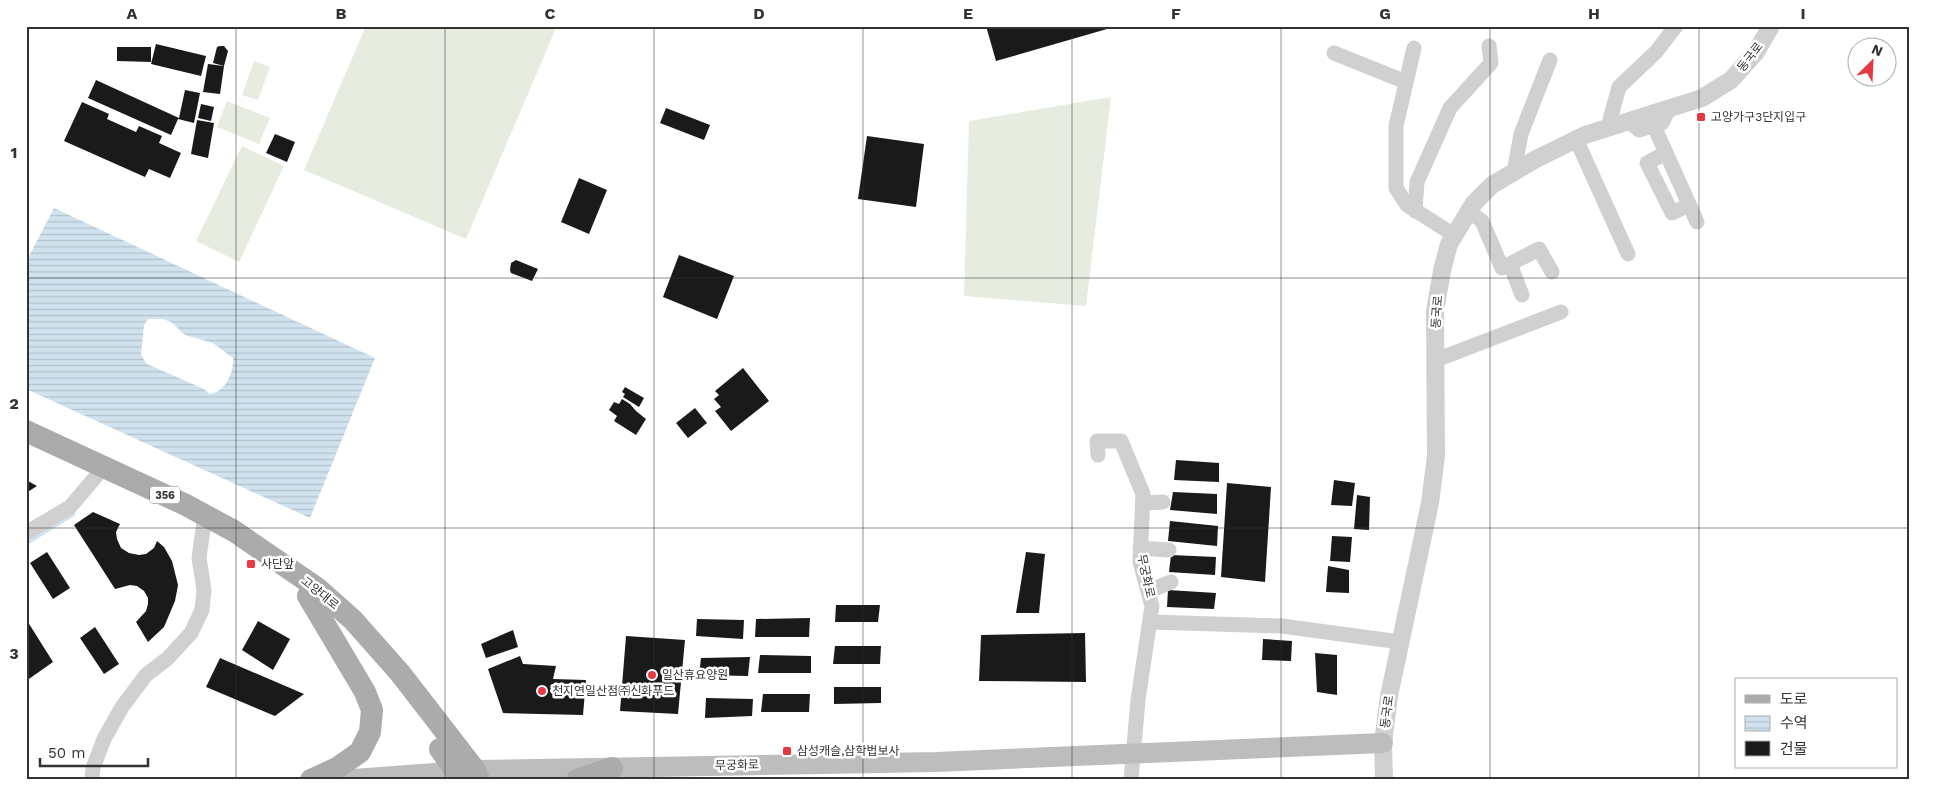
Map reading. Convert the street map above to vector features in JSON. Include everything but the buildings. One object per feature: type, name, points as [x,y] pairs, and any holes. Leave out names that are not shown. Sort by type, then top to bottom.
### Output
[{"type":"main road","name":"고양대로","points":[[26,431],[100,471],[205,521],[234,531],[316,588],[353,620],[400,673],[467,775]]},
{"type":"main road","name":"고양대로","points":[[26,446],[100,471]]},
{"type":"main road","name":"고양대로","points":[[205,521],[228,541],[308,596],[336,620],[387,675],[467,775]]},
{"type":"main road","points":[[308,596],[365,692],[372,710],[370,732],[360,752],[337,768],[312,780]]},
{"type":"main road","name":"무궁화로","points":[[340,780],[612,768],[936,762],[1383,743]]},
{"type":"main road","points":[[577,780],[612,768]]},
{"type":"street","points":[[1608,127],[1618,86],[1656,52],[1676,26]]},
{"type":"street","name":"동국로","points":[[1384,780],[1383,743],[1389,696],[1430,504],[1436,456],[1435,311],[1449,244],[1468,211],[1492,185],[1576,139],[1608,127],[1702,98],[1731,80],[1756,52],[1771,26]]},
{"type":"street","points":[[1415,211],[1417,182],[1450,108],[1491,63],[1489,46]]},
{"type":"street","points":[[1414,48],[1396,126],[1396,188],[1406,204],[1454,235]]},
{"type":"street","points":[[1334,53],[1406,82]]},
{"type":"street","points":[[1514,172],[1521,134],[1550,60]]},
{"type":"street","points":[[1628,121],[1638,130],[1654,126],[1662,123],[1669,109]]},
{"type":"street","points":[[1654,126],[1697,222]]},
{"type":"street","points":[[1576,139],[1628,254]]},
{"type":"street","points":[[1666,153],[1647,163],[1672,213],[1689,205]]},
{"type":"street","points":[[1468,211],[1482,221],[1502,268],[1539,249],[1552,272]]},
{"type":"street","points":[[1510,264],[1522,295]]},
{"type":"street","points":[[1436,360],[1561,312]]},
{"type":"street","name":"무궁화로","points":[[1098,455],[1097,441],[1121,441],[1143,494],[1140,562],[1152,606],[1136,710],[1134,753]]},
{"type":"street","points":[[26,533],[70,507],[100,471]]},
{"type":"street","points":[[1142,503],[1163,502]]},
{"type":"street","points":[[92,780],[93,768],[104,739],[122,707],[146,675],[167,659],[191,633],[202,610],[204,590],[199,558],[205,521]]},
{"type":"street","points":[[1140,548],[1169,550]]},
{"type":"street","points":[[1148,591],[1171,582]]},
{"type":"street","points":[[1150,622],[1282,626],[1400,642]]},
{"type":"street","points":[[1131,780],[1134,753]]},
{"type":"shaded area","points":[[366,26],[556,28],[466,239],[304,170]]},
{"type":"shaded area","points":[[254,61],[270,67],[258,100],[242,95]]},
{"type":"shaded area","points":[[1111,97],[1086,306],[964,296],[969,121]]},
{"type":"shaded area","points":[[227,101],[270,118],[259,144],[217,127]]},
{"type":"shaded area","points":[[242,146],[284,166],[239,262],[196,241]]},
{"type":"water","points":[[54,208],[375,358],[310,518],[26,389],[26,262]],"holes":[[[148,319],[163,319],[171,322],[185,335],[213,343],[233,358],[232,370],[228,381],[220,390],[210,394],[204,389],[147,364],[141,355],[144,325]]]},
{"type":"waterway","points":[[26,543],[73,514]]},
{"type":"place","name":"고양가구3단지입구","points":[[1701,117]]},
{"type":"place","name":"사단앞","points":[[251,564]]},
{"type":"place","name":"일산휴요양원","points":[[652,675]]},
{"type":"place","name":"천지연일산점㈜신화푸드","points":[[542,691]]},
{"type":"place","name":"삼성캐슬,삼학법보사","points":[[787,751]]}]
